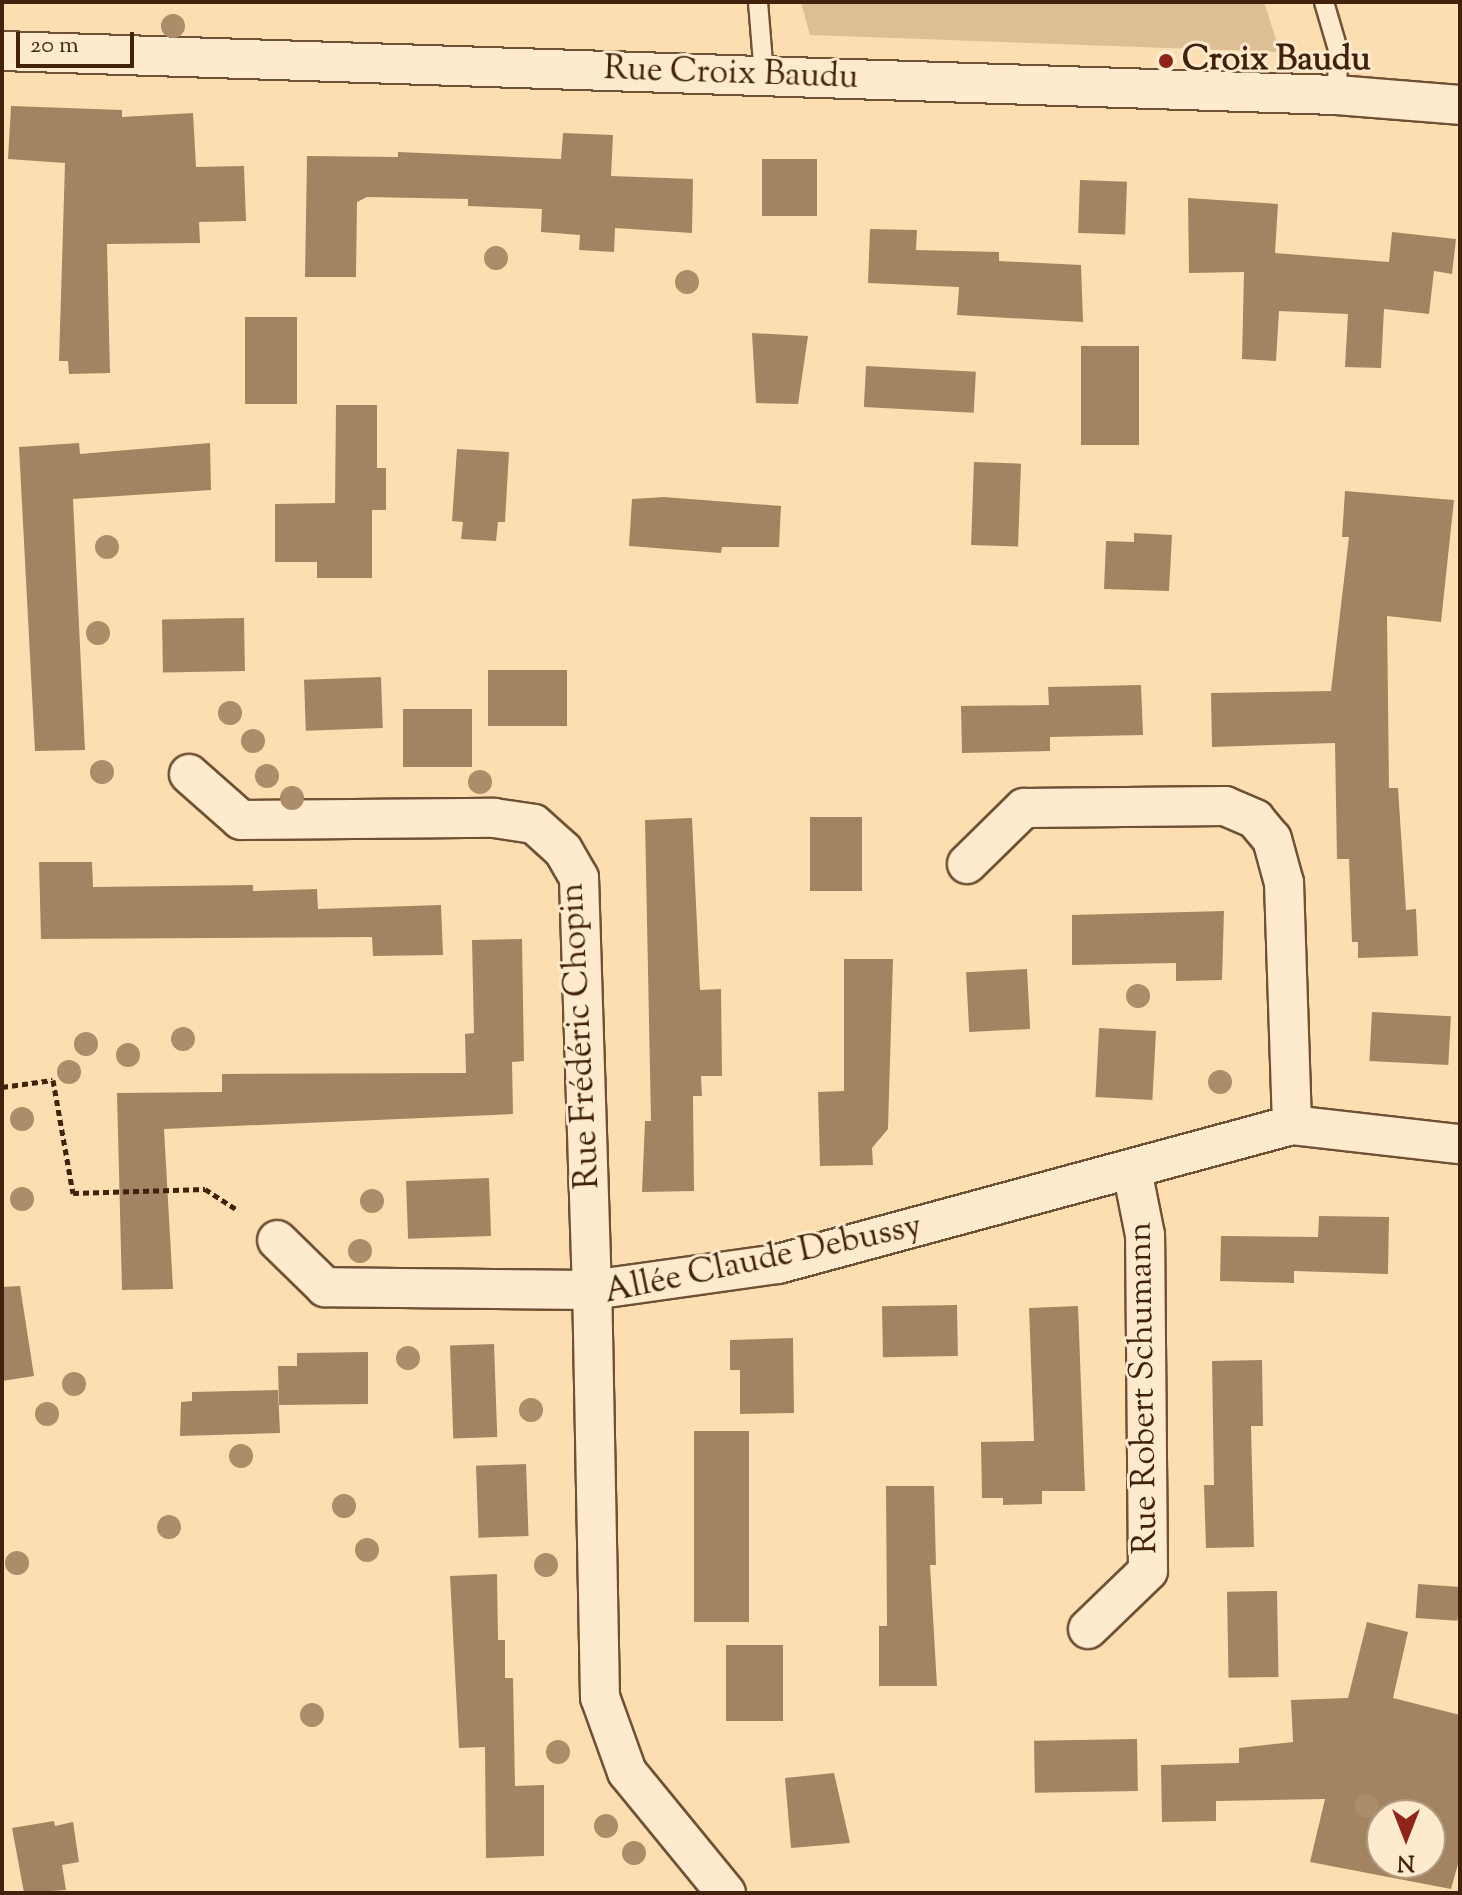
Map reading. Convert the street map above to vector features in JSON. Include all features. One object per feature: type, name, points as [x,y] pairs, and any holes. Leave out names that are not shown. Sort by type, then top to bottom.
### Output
[{"type":"street","name":"Rue Croix Baudu","points":[[2,51],[1337,95],[1460,105]]},
{"type":"street","name":"Rue Frédéric Chopin","points":[[189,774],[241,820],[494,818],[534,824],[563,850],[579,878],[592,1290]]},
{"type":"street","points":[[967,864],[1024,808],[1225,806],[1255,819],[1272,839],[1284,883],[1292,1125]]},
{"type":"street","name":"Allée Claude Debussy","points":[[726,1893],[627,1772],[600,1697],[592,1290],[778,1264],[1292,1125],[1460,1144]]},
{"type":"street","name":"Rue Robert Schumann","points":[[1088,1629],[1148,1571],[1145,1235],[1132,1170]]},
{"type":"street","points":[[277,1240],[325,1287],[592,1290]]},
{"type":"lane","points":[[758,2],[764,75]]},
{"type":"lane","points":[[1324,2],[1338,50],[1337,95]]},
{"type":"path","points":[[2,1087],[53,1080],[73,1193],[205,1189],[237,1210]]},
{"type":"shaded area","points":[[801,2],[1264,2],[1280,52],[810,35]]},
{"type":"building","points":[[11,106],[122,110],[122,117],[193,113],[196,167],[244,166],[246,221],[199,222],[200,243],[107,244],[110,373],[69,374],[68,361],[59,361],[65,163],[8,159]]},
{"type":"building","points":[[563,133],[613,135],[611,176],[693,179],[692,233],[615,228],[614,252],[579,250],[580,235],[541,232],[542,209],[468,206],[468,199],[367,197],[357,202],[356,277],[305,277],[307,156],[398,157],[398,152],[561,159]]},
{"type":"building","points":[[762,159],[817,159],[817,216],[762,216]]},
{"type":"building","points":[[1080,180],[1127,182],[1125,235],[1078,233]]},
{"type":"building","points":[[1188,198],[1278,204],[1275,253],[1389,262],[1392,232],[1456,239],[1452,274],[1434,271],[1429,314],[1384,309],[1381,368],[1345,367],[1348,314],[1279,311],[1276,361],[1242,359],[1244,272],[1189,273]]},
{"type":"building","points":[[870,229],[917,230],[916,250],[999,252],[999,261],[1081,265],[1083,322],[957,315],[959,287],[868,283]]},
{"type":"building","points":[[245,317],[297,317],[297,404],[245,404]]},
{"type":"building","points":[[752,333],[808,336],[798,404],[756,403]]},
{"type":"building","points":[[1081,346],[1139,346],[1139,445],[1081,445]]},
{"type":"building","points":[[866,366],[976,372],[974,413],[864,407]]},
{"type":"building","points":[[336,405],[377,405],[377,468],[386,468],[386,510],[372,510],[372,578],[317,578],[317,562],[275,562],[275,504],[335,503]]},
{"type":"building","points":[[79,443],[80,454],[210,443],[211,490],[73,499],[85,750],[35,751],[19,447]]},
{"type":"building","points":[[457,449],[509,452],[505,522],[498,522],[496,541],[461,539],[463,522],[452,521]]},
{"type":"building","points":[[974,462],[1021,464],[1018,547],[971,545]]},
{"type":"building","points":[[1345,491],[1454,500],[1441,622],[1387,616],[1389,788],[1398,788],[1406,910],[1416,909],[1418,956],[1358,958],[1358,942],[1352,942],[1349,859],[1337,859],[1335,743],[1212,747],[1211,693],[1331,691],[1349,537],[1342,537]]},
{"type":"building","points":[[664,497],[781,506],[779,547],[722,547],[721,553],[629,546],[632,499]]},
{"type":"building","points":[[1134,533],[1172,535],[1169,591],[1104,589],[1106,541],[1134,542]]},
{"type":"building","points":[[244,618],[245,671],[163,672],[162,619]]},
{"type":"building","points":[[488,670],[567,670],[567,726],[488,726]]},
{"type":"building","points":[[381,677],[383,728],[306,731],[304,680]]},
{"type":"building","points":[[1141,685],[1143,735],[1050,737],[1050,751],[962,753],[961,706],[1049,705],[1048,687]]},
{"type":"building","points":[[403,709],[472,709],[472,767],[403,767]]},
{"type":"building","points":[[810,817],[862,817],[862,891],[810,891]]},
{"type":"building","points":[[692,818],[700,990],[721,989],[722,1076],[701,1076],[702,1096],[693,1096],[694,1191],[642,1192],[645,1121],[651,1121],[645,820]]},
{"type":"building","points":[[39,862],[92,862],[93,887],[253,885],[253,891],[317,889],[318,909],[441,905],[443,955],[373,956],[372,937],[41,939]]},
{"type":"building","points":[[1224,911],[1222,980],[1176,981],[1176,963],[1072,965],[1072,915]]},
{"type":"building","points":[[522,939],[524,1061],[512,1062],[513,1114],[164,1129],[173,1289],[122,1290],[117,1093],[222,1092],[222,1074],[466,1073],[465,1034],[474,1033],[472,940]]},
{"type":"building","points":[[844,959],[893,959],[888,1129],[872,1148],[873,1165],[820,1166],[818,1092],[844,1091]]},
{"type":"building","points":[[1027,969],[1030,1029],[969,1032],[966,972]]},
{"type":"building","points":[[1372,1012],[1451,1016],[1448,1065],[1369,1061]]},
{"type":"building","points":[[1099,1028],[1156,1031],[1152,1100],[1095,1097]]},
{"type":"building","points":[[489,1178],[491,1236],[408,1239],[406,1181]]},
{"type":"building","points":[[1319,1216],[1389,1217],[1388,1274],[1294,1271],[1294,1283],[1220,1281],[1221,1236],[1318,1237]]},
{"type":"building","points":[[20,1286],[34,1376],[2,1381],[2,1287]]},
{"type":"building","points":[[957,1305],[958,1356],[883,1357],[882,1306]]},
{"type":"building","points":[[1078,1306],[1085,1491],[1042,1491],[1042,1504],[1003,1505],[1003,1498],[982,1498],[981,1442],[1034,1441],[1029,1308]]},
{"type":"building","points":[[793,1338],[794,1413],[740,1414],[740,1370],[730,1370],[730,1340]]},
{"type":"building","points":[[494,1344],[497,1437],[453,1438],[450,1346]]},
{"type":"building","points":[[368,1352],[368,1404],[279,1405],[278,1366],[297,1366],[297,1353]]},
{"type":"building","points":[[1262,1360],[1263,1426],[1251,1426],[1254,1547],[1206,1548],[1204,1485],[1214,1485],[1212,1361]]},
{"type":"building","points":[[278,1390],[280,1433],[180,1436],[181,1402],[192,1401],[192,1392]]},
{"type":"building","points":[[694,1431],[749,1431],[749,1622],[694,1622]]},
{"type":"building","points":[[526,1464],[529,1536],[479,1538],[476,1466]]},
{"type":"building","points":[[886,1486],[934,1486],[936,1565],[930,1565],[937,1686],[879,1686],[879,1626],[887,1626]]},
{"type":"building","points":[[497,1574],[498,1640],[505,1640],[505,1678],[513,1678],[515,1786],[544,1785],[544,1856],[486,1858],[485,1747],[459,1748],[450,1576]]},
{"type":"building","points":[[1418,1584],[1460,1587],[1458,1621],[1416,1618]]},
{"type":"building","points":[[1277,1591],[1279,1677],[1229,1678],[1227,1592]]},
{"type":"building","points":[[1367,1622],[1408,1632],[1393,1698],[1460,1715],[1460,1857],[1451,1889],[1399,1879],[1446,1879],[1446,1799],[1366,1799],[1366,1873],[1310,1862],[1325,1799],[1216,1801],[1216,1821],[1162,1822],[1161,1765],[1239,1763],[1239,1748],[1293,1742],[1291,1700],[1348,1698]]},
{"type":"building","points":[[726,1645],[783,1645],[783,1721],[726,1721]]},
{"type":"building","points":[[1137,1739],[1138,1791],[1035,1793],[1034,1741]]},
{"type":"building","points":[[834,1773],[850,1843],[791,1848],[785,1778]]},
{"type":"building","points":[[54,1821],[55,1826],[73,1822],[79,1862],[62,1865],[66,1890],[24,1893],[12,1828]]},
{"type":"place","name":"Croix Baudu","points":[[1166,61]]}]
